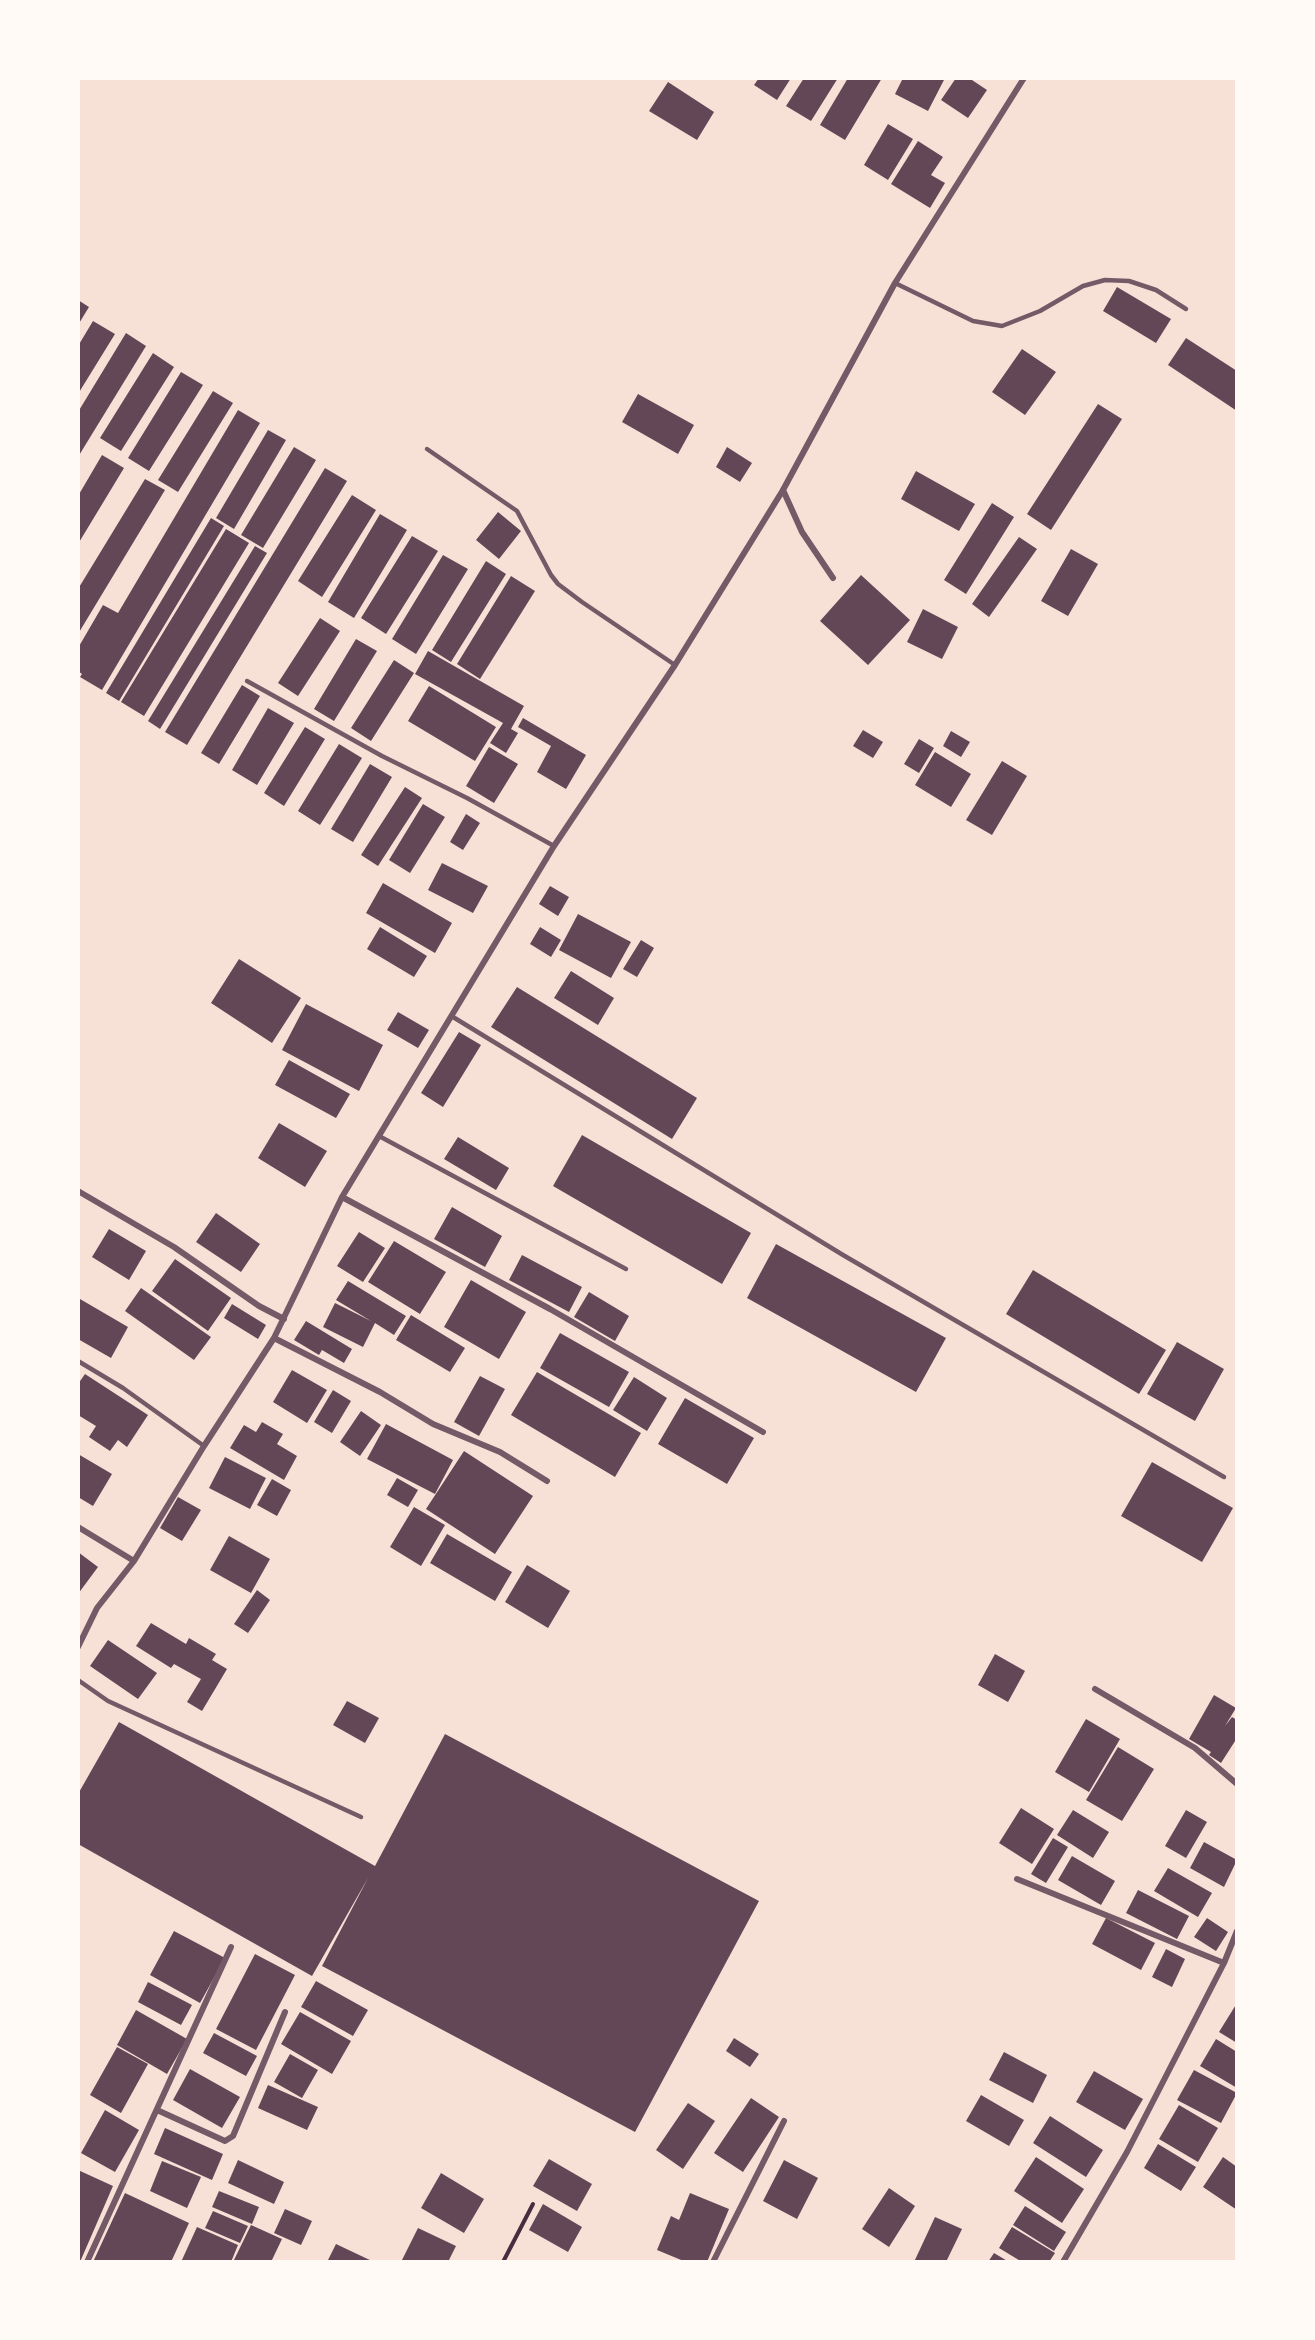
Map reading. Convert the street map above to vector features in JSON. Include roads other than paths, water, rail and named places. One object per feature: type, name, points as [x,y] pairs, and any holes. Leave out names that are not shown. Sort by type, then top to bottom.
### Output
[{"type":"street","points":[[78,1647],[98,1608],[135,1561],[204,1446],[274,1338],[342,1197],[453,1017],[554,846],[675,665],[783,490],[895,283],[1024,78]]},
{"type":"street","points":[[783,490],[802,532],[833,578]]},
{"type":"street","points":[[78,1191],[174,1246],[259,1306],[284,1319]]},
{"type":"street","points":[[342,1197],[550,1309],[763,1432]]},
{"type":"street","points":[[274,1338],[380,1392],[433,1424],[500,1452],[547,1481]]},
{"type":"street","points":[[78,1527],[135,1561]]},
{"type":"street","points":[[1095,1689],[1195,1748],[1237,1784]]},
{"type":"street","points":[[1017,1879],[1224,1963]]},
{"type":"street","points":[[1063,2262],[1127,2152],[1224,1963],[1237,1931]]},
{"type":"street","points":[[87,2262],[231,1947]]},
{"type":"street","points":[[157,2110],[225,2141],[233,2136],[285,2012]]},
{"type":"street","points":[[713,2262],[784,2121]]},
{"type":"lane","points":[[895,283],[973,321],[1002,326],[1040,311],[1083,286],[1105,280],[1129,280],[1156,290],[1186,309]]},
{"type":"lane","points":[[427,449],[517,511],[558,584],[675,665]]},
{"type":"lane","points":[[247,681],[382,756],[467,798],[554,846]]},
{"type":"lane","points":[[453,1017],[843,1255],[1224,1477]]},
{"type":"lane","points":[[380,1137],[626,1269]]},
{"type":"lane","points":[[78,1361],[123,1388],[204,1446]]},
{"type":"lane","points":[[78,1680],[108,1701],[361,1817]]}]
